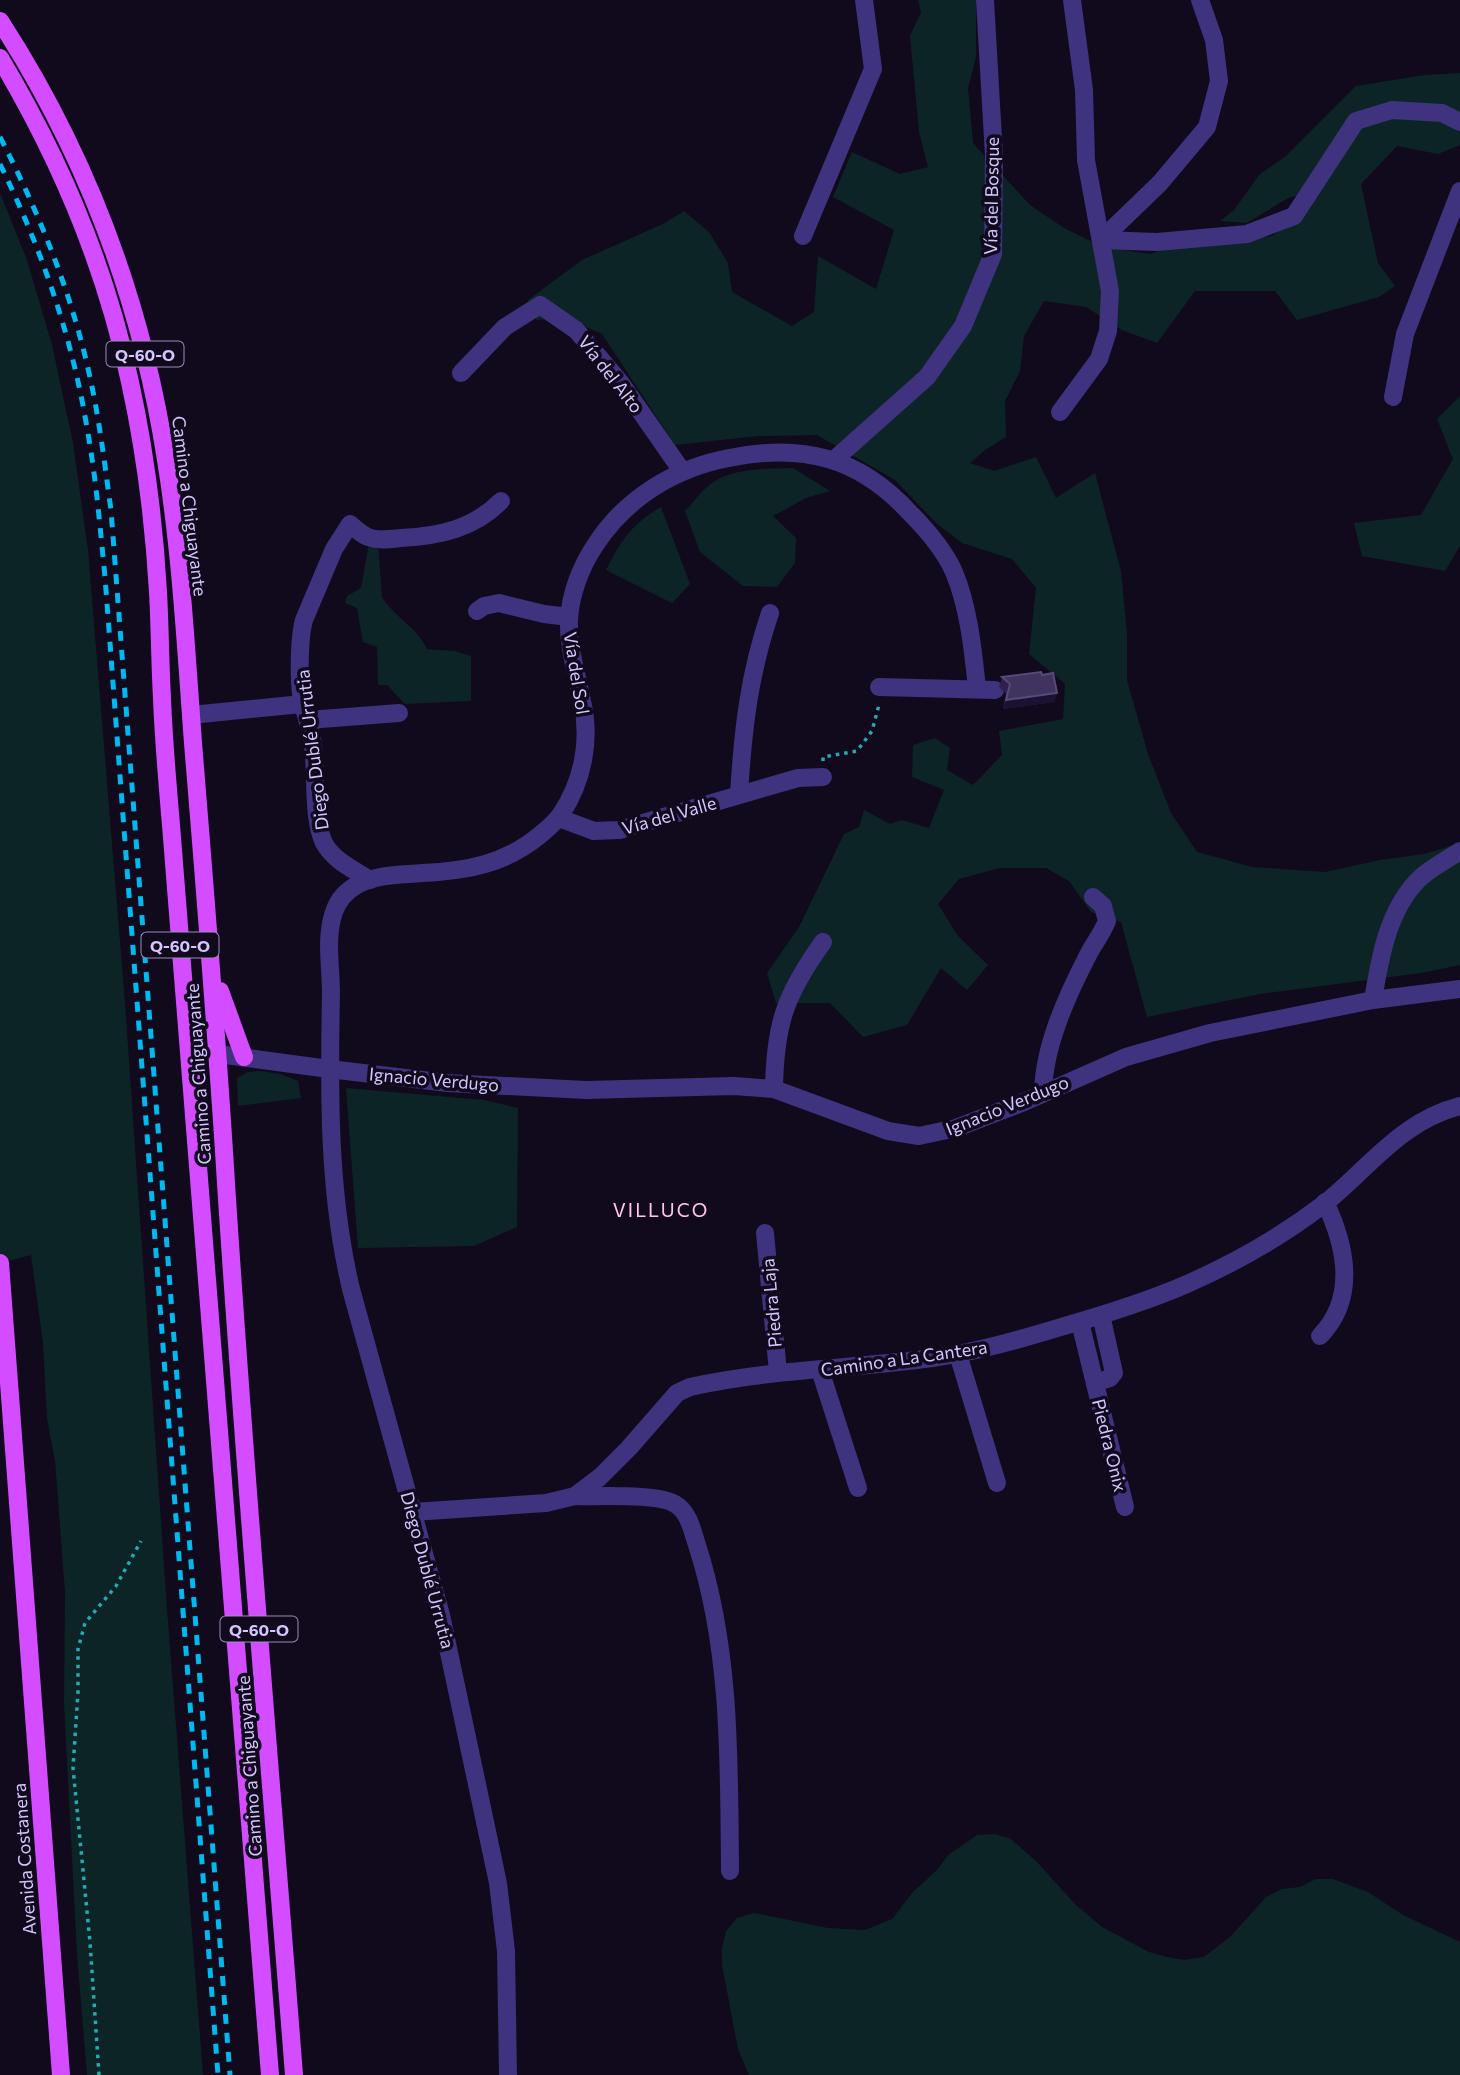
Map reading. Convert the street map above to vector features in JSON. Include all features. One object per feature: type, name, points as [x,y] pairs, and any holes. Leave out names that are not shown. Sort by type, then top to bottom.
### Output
[{"type":"main road","name":"Camino a Chiguayante","points":[[0,20],[46,96],[86,180],[114,253],[137,325],[160,422],[170,488],[211,954],[238,1353],[293,2075]]},
{"type":"main road","name":"Camino a Chiguayante","points":[[0,58],[53,156],[108,298],[132,393],[155,552],[162,701],[270,2075]]},
{"type":"main road","points":[[211,954],[227,1012],[244,1057]]},
{"type":"main road","points":[[187,1028],[198,1045],[218,1054]]},
{"type":"main road","points":[[192,1091],[198,1071],[204,1063],[218,1054]]},
{"type":"main road","name":"Avenida Costanera","points":[[0,1263],[61,2075]]},
{"type":"street","points":[[803,236],[873,69],[864,0]]},
{"type":"street","name":"Vía del Bosque","points":[[835,459],[927,377],[963,327],[993,254],[994,156],[985,0]]},
{"type":"street","points":[[1060,412],[1099,359],[1108,331],[1110,291],[1086,160],[1084,90],[1072,0]]},
{"type":"street","points":[[1101,240],[1160,183],[1207,127],[1219,81],[1214,40],[1202,1]]},
{"type":"street","points":[[1101,240],[1157,242],[1247,234],[1294,216],[1356,121],[1392,110],[1442,113],[1460,122]]},
{"type":"street","points":[[1393,397],[1405,334],[1460,191]]},
{"type":"street","name":"Vía del Alto","points":[[461,373],[505,327],[540,305],[576,330],[620,382],[682,471]]},
{"type":"street","name":"Vía del Sol","points":[[329,1069],[330,928],[341,898],[354,886],[386,876],[483,866],[519,850],[559,818],[580,773],[586,738],[583,706],[570,644],[569,617],[576,583],[604,533],[635,501],[659,483],[682,471],[719,459],[757,453],[811,454],[835,459],[862,473],[900,500],[923,525],[948,561],[956,577],[965,610],[976,688]]},
{"type":"street","name":"Diego Dublé Urrutia","points":[[370,880],[338,859],[323,840],[319,827],[314,749],[305,712],[301,631],[334,549],[350,524],[363,535],[374,539],[435,535],[478,521],[501,501]]},
{"type":"street","points":[[477,611],[484,606],[499,603],[569,617]]},
{"type":"street","name":"Vía del Valle","points":[[739,794],[748,695],[770,613]]},
{"type":"street","points":[[879,687],[995,690]]},
{"type":"street","points":[[191,715],[399,713]]},
{"type":"street","name":"Vía del Valle","points":[[559,818],[594,831],[619,830],[798,778],[823,777]]},
{"type":"street","points":[[1373,1000],[1381,955],[1397,908],[1420,878],[1460,851]]},
{"type":"street","points":[[1043,1092],[1047,1064],[1065,1006],[1107,921],[1103,906],[1093,897]]},
{"type":"street","points":[[775,1090],[775,1052],[781,1018],[800,976],[823,942]]},
{"type":"street","name":"Ignacio Verdugo","points":[[218,1054],[448,1083],[586,1090],[734,1086],[775,1090],[888,1131],[919,1136],[956,1128],[1126,1057],[1159,1047],[1258,1022],[1373,1000],[1460,989]]},
{"type":"street","name":"Diego Dublé Urrutia","points":[[329,1069],[333,1162],[345,1261],[451,1656],[498,1883],[506,1951],[508,2075]]},
{"type":"street","name":"Camino a La Cantera","points":[[413,1512],[546,1503],[575,1496],[600,1478],[677,1393],[690,1387],[718,1380],[778,1372],[820,1370],[982,1350],[1161,1295],[1219,1270],[1286,1230],[1325,1202],[1405,1130],[1431,1116],[1460,1106]]},
{"type":"street","points":[[1320,1336],[1336,1318],[1345,1286],[1342,1250],[1325,1202]]},
{"type":"street","name":"Piedra Laja","points":[[765,1233],[778,1372]]},
{"type":"street","name":"Piedra Onix","points":[[1095,1383],[1110,1378],[1114,1373],[1101,1315]]},
{"type":"street","name":"Piedra Onix","points":[[1080,1322],[1125,1507]]},
{"type":"street","points":[[958,1354],[998,1483]]},
{"type":"street","points":[[820,1370],[858,1488]]},
{"type":"street","points":[[575,1496],[660,1499],[677,1504],[688,1517],[707,1581],[723,1674],[727,1719],[730,1871]]},
{"type":"path","points":[[823,777],[823,757],[857,751],[872,731],[881,698],[879,687]]},
{"type":"path","points":[[99,2075],[90,1942],[73,1768],[78,1649],[85,1623],[116,1586],[141,1541]]},
{"type":"green space","points":[[918,0],[976,0],[976,57],[968,88],[973,143],[1030,205],[1064,228],[1103,247],[1150,254],[1182,244],[1223,244],[1272,236],[1301,215],[1322,189],[1288,198],[1247,223],[1220,221],[1234,210],[1260,174],[1286,156],[1356,86],[1424,75],[1460,73],[1460,145],[1438,154],[1397,146],[1361,184],[1378,263],[1395,286],[1379,297],[1297,320],[1275,291],[1195,291],[1157,343],[1122,330],[1086,307],[1044,301],[1024,336],[1020,371],[1005,401],[1006,437],[970,463],[994,471],[1036,457],[1056,498],[1095,473],[1121,571],[1127,634],[1127,680],[1148,754],[1171,813],[1197,852],[1252,867],[1325,872],[1424,854],[1460,843],[1460,965],[1421,973],[1260,994],[1147,1017],[1121,922],[1091,912],[1069,881],[1046,868],[1000,868],[959,879],[938,904],[958,936],[988,965],[967,990],[941,968],[907,1025],[863,1037],[830,1003],[776,1003],[767,973],[799,927],[844,834],[859,827],[864,810],[890,824],[902,820],[929,828],[944,790],[912,777],[913,745],[935,738],[950,748],[947,770],[973,785],[1002,755],[999,731],[1063,719],[1065,684],[1029,654],[1036,588],[1012,559],[962,543],[936,523],[895,480],[817,435],[758,436],[675,445],[602,334],[565,318],[536,320],[528,300],[582,260],[665,223],[684,211],[709,232],[728,263],[732,292],[792,326],[814,312],[818,256],[876,289],[894,230],[833,197],[852,152],[900,174],[928,167],[919,132],[910,36],[921,12]]},
{"type":"green space","points":[[0,193],[27,260],[52,345],[73,443],[88,550],[125,1003],[203,2075],[87,2075],[77,1954],[64,1703],[65,1592],[55,1460],[47,1419],[43,1343],[31,1255],[0,1263]]},
{"type":"green space","points":[[1460,396],[1460,546],[1445,571],[1362,556],[1354,523],[1421,515],[1453,459],[1437,419]]},
{"type":"green space","points":[[793,468],[830,491],[806,498],[773,516],[796,538],[795,563],[777,587],[743,586],[700,552],[685,511],[716,480],[736,472]]},
{"type":"green space","points":[[661,507],[690,584],[672,603],[606,570],[628,534]]},
{"type":"green space","points":[[369,543],[378,543],[382,597],[417,634],[427,649],[455,651],[471,656],[471,701],[405,704],[387,685],[378,685],[377,647],[363,642],[357,608],[345,603],[347,596],[361,588]]},
{"type":"green space","points":[[248,1072],[280,1074],[298,1081],[301,1098],[238,1106],[237,1078]]},
{"type":"green space","points":[[346,1088],[484,1100],[518,1108],[517,1227],[474,1246],[358,1248]]},
{"type":"green space","points":[[995,1834],[1011,1839],[1037,1862],[1075,1904],[1102,1927],[1149,1952],[1184,1960],[1204,1957],[1231,1936],[1266,1897],[1282,1889],[1300,1887],[1316,1879],[1333,1879],[1368,1892],[1403,1915],[1460,1942],[1460,2075],[749,2075],[738,2049],[722,1965],[726,1931],[737,1918],[754,1913],[828,1928],[865,1930],[892,1919],[948,1855],[977,1835]]},
{"type":"building","points":[[1041,672],[1042,675],[1053,673],[1057,693],[1006,700],[1010,684],[1002,677]]},
{"type":"railway","points":[[0,137],[42,226],[75,318],[94,398],[111,510],[230,2075]]},
{"type":"railway","points":[[0,164],[42,260],[64,326],[81,394],[98,502],[218,2075]]},
{"type":"district","name":"VILLUCO","points":[[661,1209]]}]
